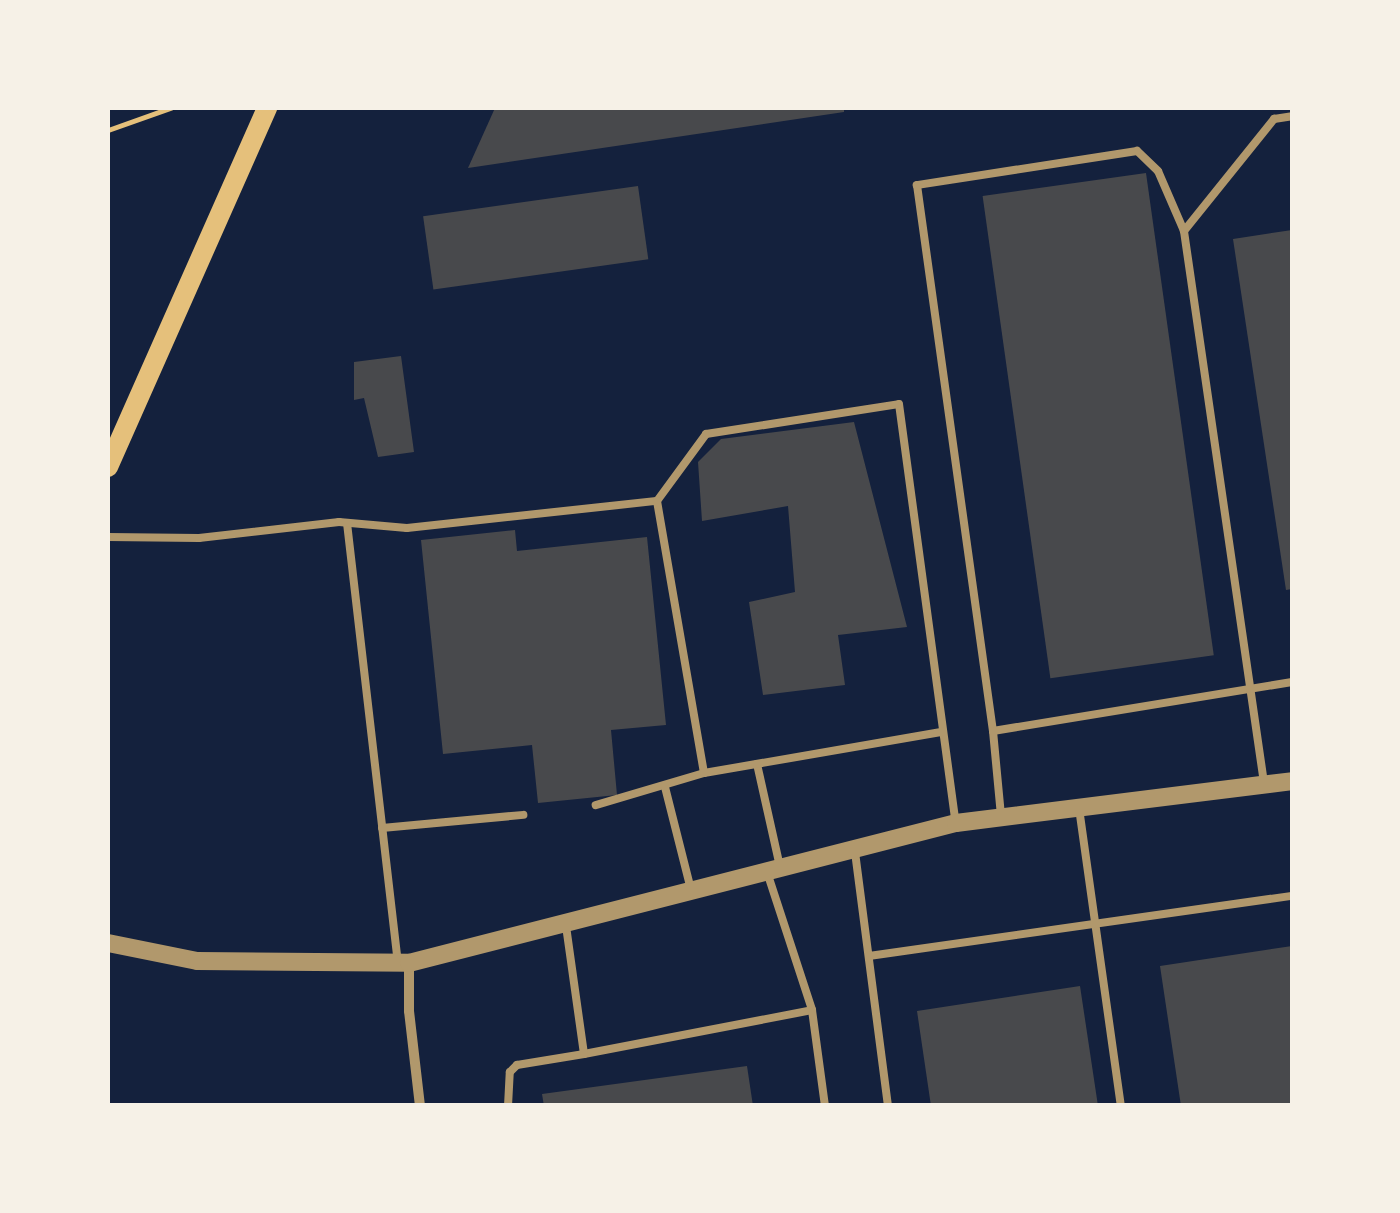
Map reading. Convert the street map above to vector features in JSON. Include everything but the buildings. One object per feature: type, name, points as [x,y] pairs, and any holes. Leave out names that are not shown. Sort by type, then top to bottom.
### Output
[{"type":"main road","points":[[108,467],[267,108]]},
{"type":"street","points":[[108,943],[197,961],[404,963],[956,823],[1292,780]]},
{"type":"street","points":[[404,963],[420,1106]]},
{"type":"lane","points":[[1184,231],[1274,118],[1292,116]]},
{"type":"lane","points":[[1001,818],[993,731],[918,185],[1137,151],[1158,171],[1184,231],[1264,784]]},
{"type":"lane","points":[[704,773],[657,501],[706,434],[900,404],[956,823]]},
{"type":"lane","points":[[108,537],[199,538],[346,523],[407,528],[657,501]]},
{"type":"lane","points":[[346,523],[382,828],[404,963]]},
{"type":"lane","points":[[993,731],[1292,682]]},
{"type":"lane","points":[[596,805],[666,788],[704,773],[942,732]]},
{"type":"lane","points":[[757,764],[774,869],[812,1010],[825,1106]]},
{"type":"lane","points":[[666,788],[690,890]]},
{"type":"lane","points":[[1079,808],[1121,1106]]},
{"type":"lane","points":[[382,828],[522,815]]},
{"type":"lane","points":[[855,848],[888,1106]]},
{"type":"lane","points":[[869,956],[1292,896]]},
{"type":"lane","points":[[566,922],[584,1054]]},
{"type":"lane","points":[[508,1106],[510,1072],[516,1065],[812,1010]]},
{"type":"path","points":[[108,130],[170,108]]}]
